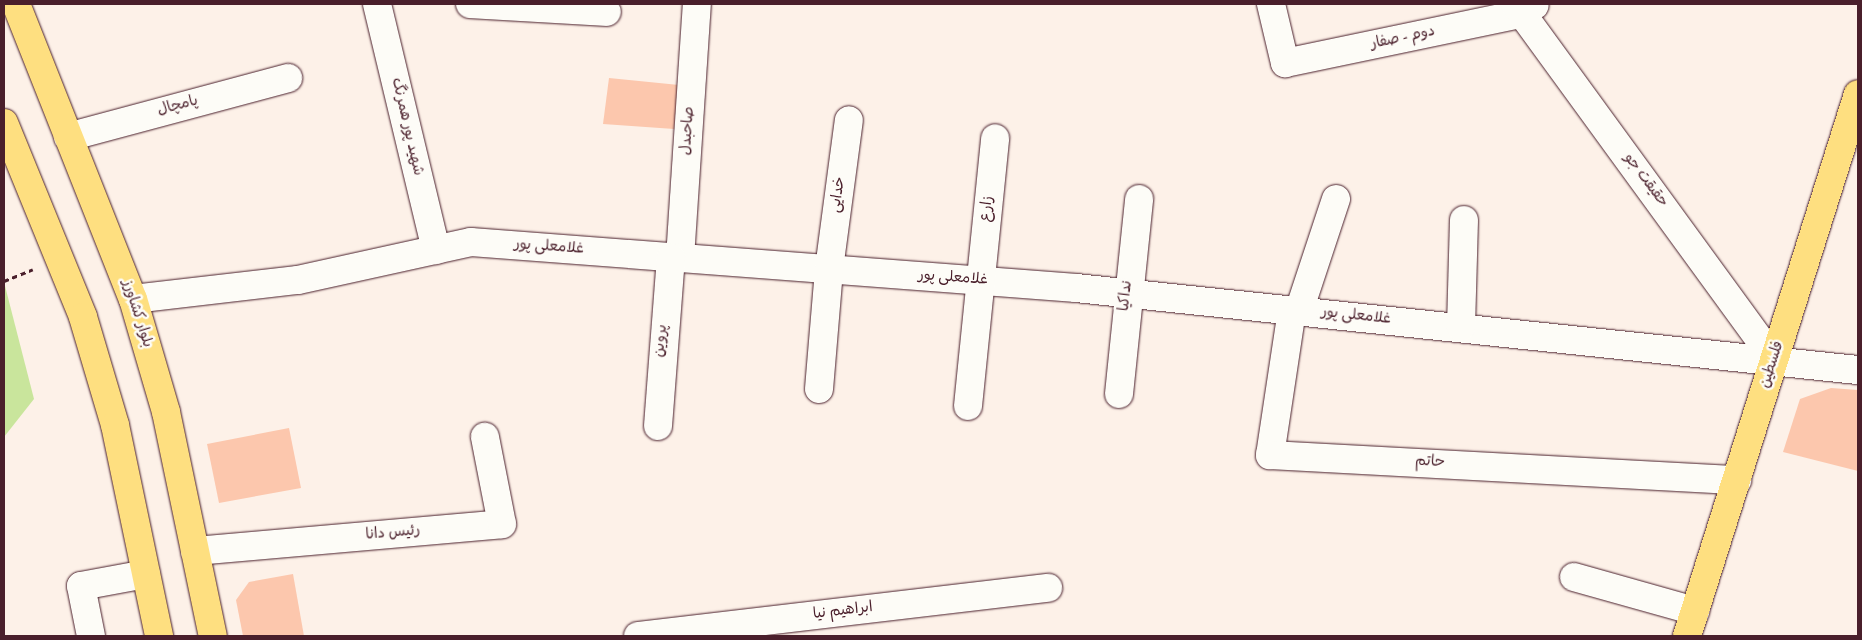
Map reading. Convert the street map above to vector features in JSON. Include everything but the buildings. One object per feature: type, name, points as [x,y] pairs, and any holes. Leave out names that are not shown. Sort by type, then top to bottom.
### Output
[{"type":"main road","name":"بلوار کشاورز","points":[[16,4],[133,299],[166,412],[213,636]]},
{"type":"main road","name":"فلسطین","points":[[1693,629],[1737,480],[1858,94]]},
{"type":"main road","points":[[4,122],[83,317],[115,425],[159,636]]},
{"type":"street","name":"شهید پور همرنگ","points":[[378,4],[436,250]]},
{"type":"street","points":[[470,4],[543,6],[607,12]]},
{"type":"street","name":"صاحبدل","points":[[676,258],[697,4]]},
{"type":"street","name":"دوم - صفار","points":[[1271,4],[1285,63],[1524,7]]},
{"type":"street","name":"حقیقت جو","points":[[1524,7],[1775,360]]},
{"type":"street","name":"پامچال","points":[[68,137],[288,78]]},
{"type":"street","name":"خدایی","points":[[819,389],[829,269],[849,120]]},
{"type":"street","name":"زارع","points":[[968,406],[995,138]]},
{"type":"street","name":"نداکیا","points":[[1119,394],[1126,293],[1139,199]]},
{"type":"street","points":[[1295,311],[1336,199]]},
{"type":"street","points":[[1461,328],[1464,220]]},
{"type":"street","name":"غلامعلی پور","points":[[133,299],[298,280],[471,242],[1126,293],[1858,370]]},
{"type":"street","name":"پروین","points":[[658,426],[676,258]]},
{"type":"street","name":"حاتم","points":[[1295,311],[1270,455],[1737,480]]},
{"type":"street","name":"رئیس دانا","points":[[195,551],[502,524],[485,437]]},
{"type":"street","points":[[91,636],[81,586],[146,574]]},
{"type":"street","points":[[1574,577],[1693,629]]},
{"type":"street","name":"ابراهیم نیا","points":[[638,636],[1048,588]]},
{"type":"green space","points":[[4,282],[34,399],[4,437]]}]
